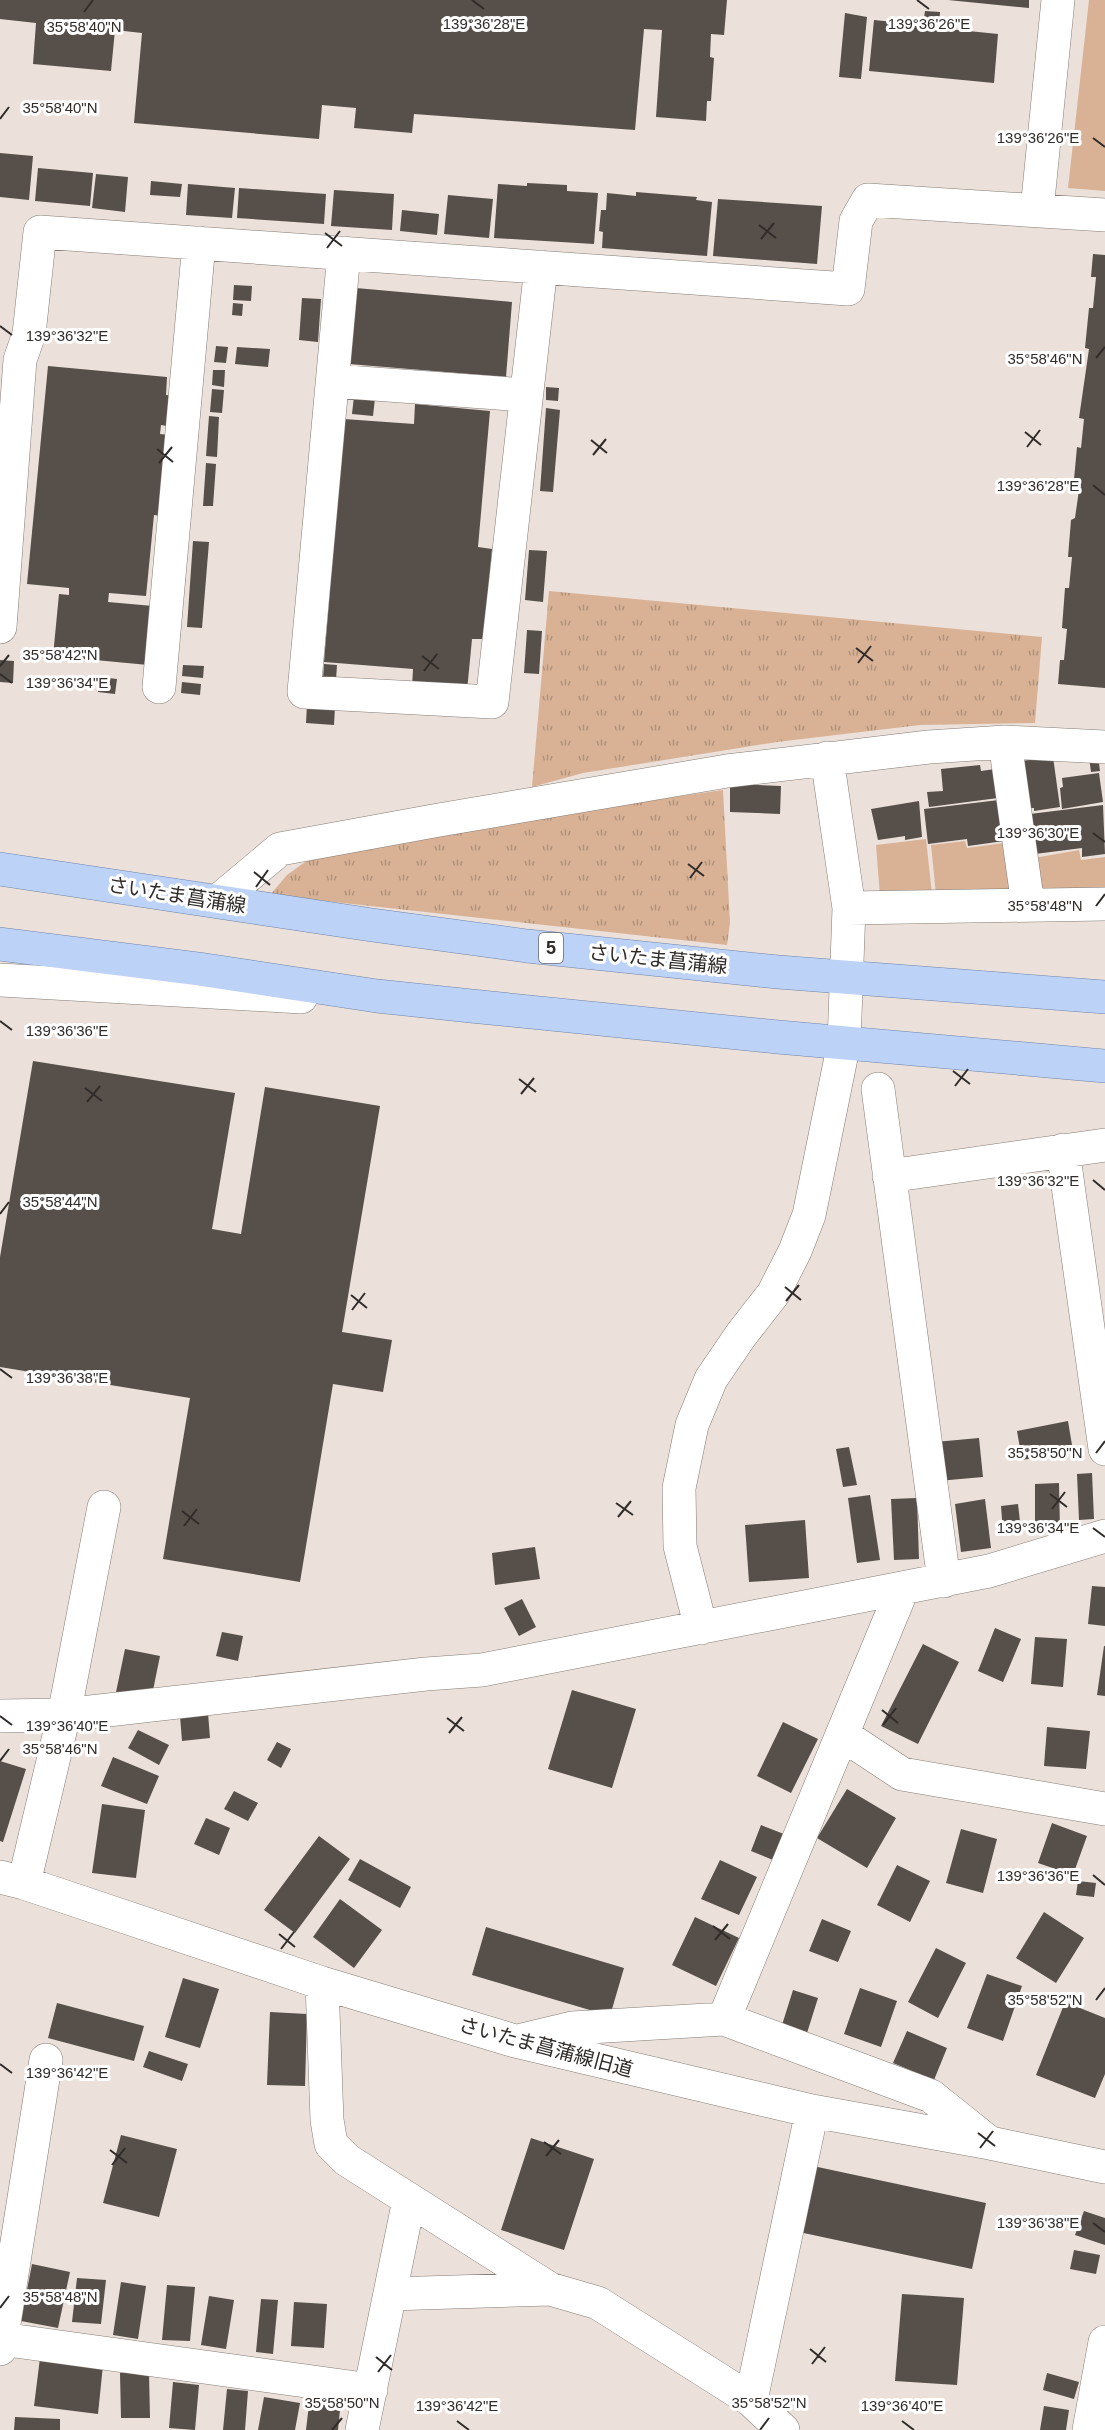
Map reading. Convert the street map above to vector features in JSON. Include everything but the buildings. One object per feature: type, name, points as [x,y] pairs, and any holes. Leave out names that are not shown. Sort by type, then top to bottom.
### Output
[{"type":"main road","name":"さいたま菖蒲線","points":[[0,868],[527,946],[848,978],[1105,997]]},
{"type":"main road","points":[[0,944],[199,969],[377,996],[844,1043],[1105,1066]]},
{"type":"street","points":[[1037,210],[1058,0]]},
{"type":"street","points":[[0,627],[20,360],[15,333],[40,232],[848,289],[856,221],[868,200],[1105,215]]},
{"type":"street","points":[[159,687],[199,243]]},
{"type":"street","points":[[344,254],[304,692],[492,702],[541,267]]},
{"type":"street","points":[[333,381],[526,395]]},
{"type":"street","points":[[218,901],[280,849],[727,771],[929,747],[1005,742],[1105,747]]},
{"type":"street","points":[[1005,742],[1028,905]]},
{"type":"street","points":[[701,1628],[680,1546],[680,1488],[692,1425],[711,1379],[773,1294],[795,1251],[809,1215],[844,1043],[849,908],[827,758]]},
{"type":"street","points":[[849,908],[1105,904]]},
{"type":"street","points":[[0,980],[471,1006]]},
{"type":"street","points":[[878,1089],[944,1581]]},
{"type":"street","points":[[889,1176],[1105,1145]]},
{"type":"street","points":[[1063,1150],[1105,1449]]},
{"type":"street","points":[[12,1880],[64,1715],[104,1507]]},
{"type":"street","points":[[0,1716],[64,1715],[426,1674],[482,1670],[944,1581],[989,1571],[1105,1536]]},
{"type":"street","points":[[724,2019],[902,1590]]},
{"type":"street","points":[[843,1735],[902,1774],[1002,1789],[1105,1809]]},
{"type":"street","name":"さいたま菖蒲線旧道","points":[[12,1880],[322,1983],[515,2041],[812,2111],[990,2143],[1105,2167]]},
{"type":"street","points":[[322,1983],[327,2120],[332,2144],[347,2160],[550,2289]]},
{"type":"street","points":[[515,2041],[572,2028],[724,2019],[931,2096],[990,2143]]},
{"type":"street","points":[[46,2060],[1,2344],[370,2390]]},
{"type":"street","points":[[751,2400],[812,2111]]},
{"type":"street","points":[[362,2430],[409,2200]]},
{"type":"street","points":[[390,2294],[550,2289],[598,2302],[751,2400],[783,2430]]},
{"type":"street","points":[[1089,2430],[1105,2342]]},
{"type":"green space","points":[[1089,0],[1105,0],[1105,191],[1068,188]]},
{"type":"green space","points":[[549,591],[1042,637],[1035,723],[920,725],[777,742],[583,773],[532,787]]},
{"type":"green space","points":[[723,790],[730,923],[727,945],[270,895],[287,875],[312,857],[380,839]]},
{"type":"green space","points":[[926,839],[932,894],[880,896],[876,845]]},
{"type":"green space","points":[[965,841],[967,848],[1004,843],[1011,886],[1005,893],[936,895],[931,845]]},
{"type":"green space","points":[[1079,850],[1081,860],[1105,857],[1105,894],[1039,889],[1034,858]]}]
